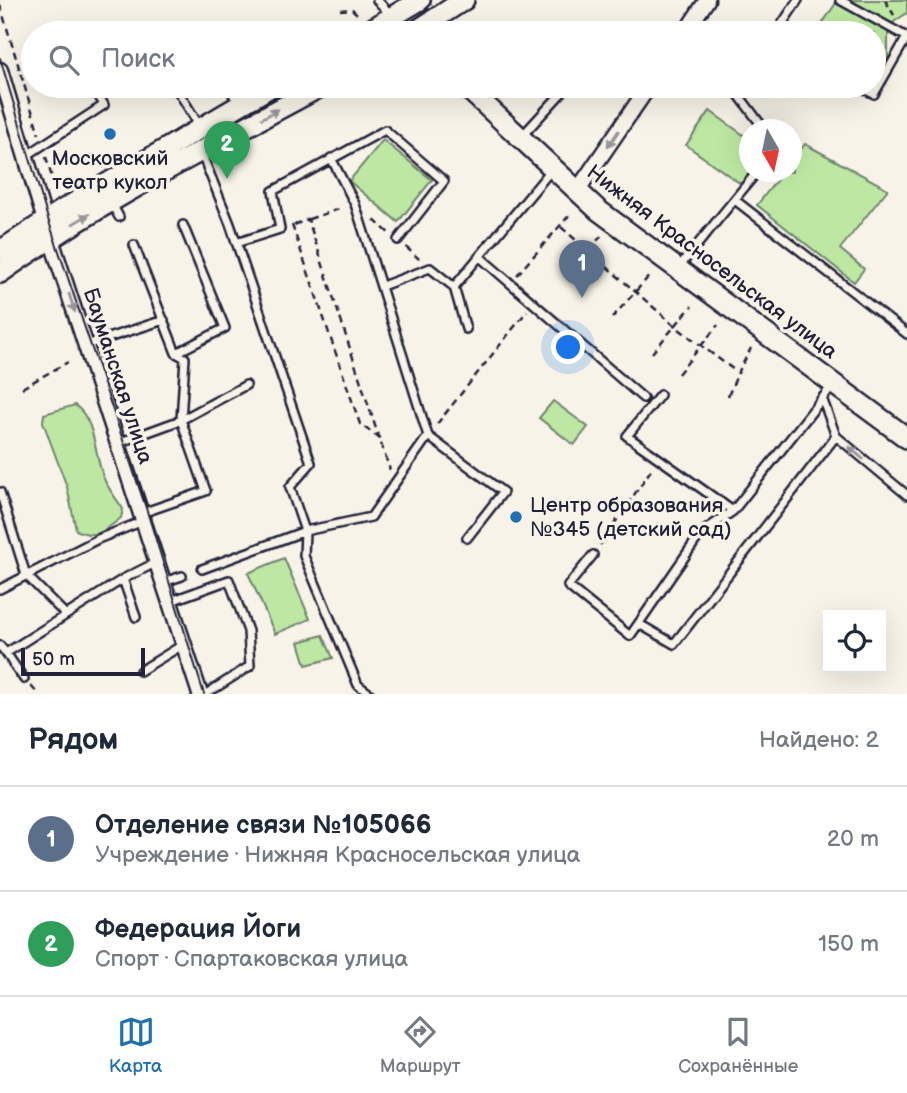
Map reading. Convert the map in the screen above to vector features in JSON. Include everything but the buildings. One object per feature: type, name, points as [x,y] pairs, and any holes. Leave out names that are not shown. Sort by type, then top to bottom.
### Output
[{"type":"main road","points":[[378,21],[393,17],[420,0]]},
{"type":"main road","points":[[430,21],[464,0]]},
{"type":"main road","points":[[393,17],[398,21]]},
{"type":"main road","points":[[0,251],[47,229],[200,127],[251,98]]},
{"type":"main road","points":[[0,273],[47,229],[115,209],[201,151],[300,98]]},
{"type":"main road","name":"Нижняя Красносельская улица","points":[[478,98],[577,191],[679,268],[828,390],[907,438]]},
{"type":"street","points":[[693,21],[707,0]]},
{"type":"street","name":"Бауманская улица","points":[[0,70],[47,229],[171,601],[198,693]]},
{"type":"street","points":[[577,191],[641,98]]},
{"type":"lane","points":[[377,0],[393,17]]},
{"type":"lane","points":[[784,21],[798,0]]},
{"type":"lane","points":[[840,0],[878,21]]},
{"type":"lane","points":[[886,25],[907,37],[886,73]]},
{"type":"lane","points":[[25,156],[104,105],[100,98]]},
{"type":"lane","points":[[182,98],[200,127]]},
{"type":"lane","points":[[236,98],[240,104]]},
{"type":"lane","points":[[520,138],[557,98]]},
{"type":"lane","points":[[741,98],[757,119]]},
{"type":"lane","points":[[236,243],[280,229],[273,191],[385,130],[444,181],[398,240]]},
{"type":"lane","points":[[201,151],[236,243],[311,463],[290,487],[305,531],[304,556],[358,685],[370,694]]},
{"type":"lane","points":[[331,158],[355,204],[428,436],[503,492],[467,538]]},
{"type":"lane","points":[[454,287],[552,168]]},
{"type":"lane","points":[[679,268],[749,182]]},
{"type":"lane","points":[[735,200],[907,334]]},
{"type":"lane","points":[[176,353],[225,328],[184,225]]},
{"type":"lane","points":[[0,589],[143,517],[206,491],[181,420],[185,358],[176,353],[134,245]]},
{"type":"lane","points":[[480,257],[643,398]]},
{"type":"lane","points":[[382,286],[430,268],[454,287],[466,329]]},
{"type":"lane","points":[[86,345],[164,320]]},
{"type":"lane","points":[[118,443],[181,420],[246,385]]},
{"type":"lane","points":[[828,390],[836,436],[907,495]]},
{"type":"lane","points":[[593,555],[568,586],[630,636],[701,533],[733,511],[828,390]]},
{"type":"lane","points":[[660,396],[627,436],[733,511]]},
{"type":"lane","points":[[202,569],[305,531],[371,517],[428,436]]},
{"type":"lane","points":[[639,624],[674,644],[836,436]]},
{"type":"lane","points":[[0,492],[26,575],[66,615]]},
{"type":"lane","points":[[6,653],[123,579],[158,562]]},
{"type":"lane","points":[[164,582],[182,576]]},
{"type":"lane","points":[[123,579],[136,617]]},
{"type":"lane","points":[[171,601],[229,580],[248,631],[250,666],[198,693]]},
{"type":"lane","points":[[140,671],[184,644]]},
{"type":"lane","points":[[0,646],[24,679]]},
{"type":"path","points":[[0,5],[21,70]]},
{"type":"path","points":[[340,10],[352,9],[360,21]]},
{"type":"path","points":[[29,98],[55,188]]},
{"type":"path","points":[[510,283],[572,212]]},
{"type":"path","points":[[280,229],[308,219],[395,484]]},
{"type":"path","points":[[294,225],[360,424],[379,438]]},
{"type":"path","points":[[561,227],[676,326],[738,373]]},
{"type":"path","points":[[567,278],[601,236]]},
{"type":"path","points":[[612,318],[651,274]]},
{"type":"path","points":[[428,436],[534,303]]},
{"type":"path","points":[[652,353],[692,306]]},
{"type":"path","points":[[678,374],[718,325]]},
{"type":"path","points":[[728,396],[751,348]]},
{"type":"path","points":[[22,388],[68,362]]},
{"type":"path","points":[[593,555],[659,458]]},
{"type":"green space","points":[[838,0],[907,0],[907,13],[888,26],[886,62],[886,21],[824,21]]},
{"type":"green space","points":[[710,111],[739,132],[739,182],[742,182],[741,184],[686,145]]},
{"type":"green space","points":[[383,140],[432,180],[398,222],[349,181]]},
{"type":"green space","points":[[805,144],[888,189],[840,249],[864,269],[854,282],[757,205],[775,182],[802,182],[802,148]]},
{"type":"green space","points":[[553,401],[588,427],[574,445],[539,418]]},
{"type":"green space","points":[[75,405],[82,412],[91,430],[105,481],[123,509],[121,518],[95,534],[76,530],[67,487],[43,422],[44,414]]},
{"type":"green space","points":[[284,558],[310,619],[275,634],[248,573]]},
{"type":"green space","points":[[323,635],[333,658],[306,665],[299,642]]},
{"type":"tram line","points":[[0,58],[48,219],[147,511],[204,694]]},
{"type":"place","name":"Московский театр кукол","points":[[110,134]]},
{"type":"place","name":"Федерация Йоги","points":[[227,179]]},
{"type":"place","name":"Отделение связи №105066","points":[[582,298]]},
{"type":"place","name":"Центр образования №345 (детский сад)","points":[[516,517]]}]
